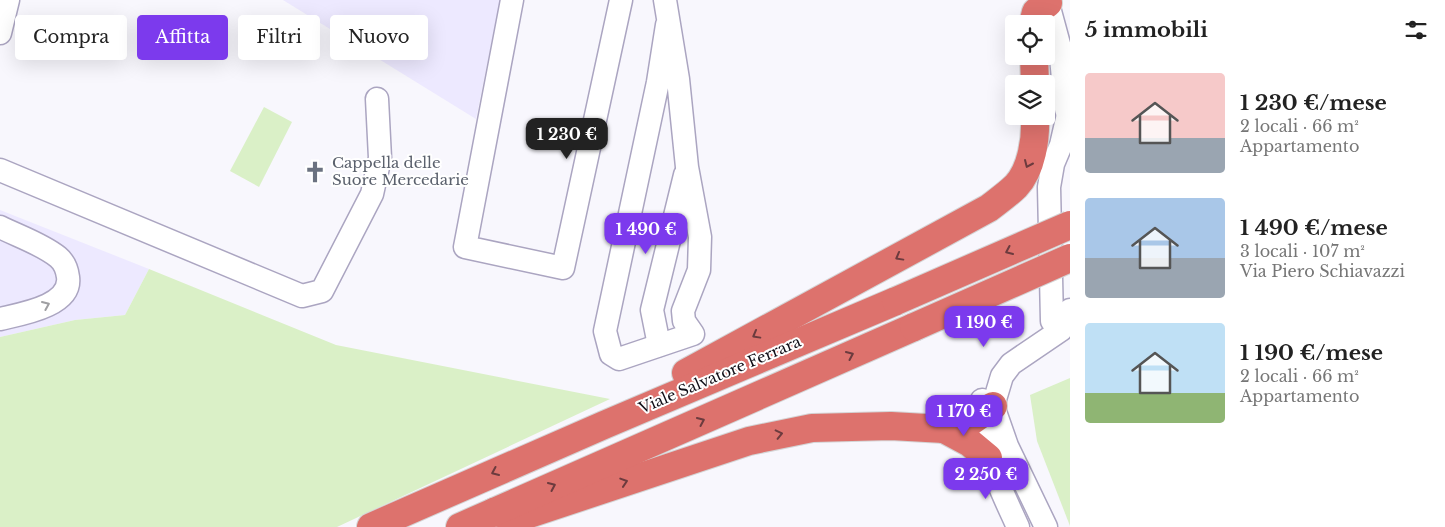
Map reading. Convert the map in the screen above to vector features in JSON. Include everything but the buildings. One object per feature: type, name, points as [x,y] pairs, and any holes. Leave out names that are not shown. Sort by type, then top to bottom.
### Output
[{"type":"highway","points":[[604,425],[618,410],[989,208],[1018,184],[1030,159],[1036,139],[1035,125]]},
{"type":"highway","name":"Viale Salvatore Ferrara","points":[[371,527],[1070,225]]},
{"type":"highway","points":[[460,527],[1070,258]]},
{"type":"highway","points":[[494,512],[520,517],[749,441],[783,433],[812,428],[891,426],[944,428],[967,424],[987,410]]},
{"type":"highway","points":[[944,428],[988,458]]},
{"type":"street","points":[[0,33],[8,0]]},
{"type":"street","points":[[512,0],[465,247],[563,268],[621,0]]},
{"type":"street","points":[[665,0],[667,25],[678,79],[687,167],[700,237],[698,270],[683,310],[684,321],[693,334],[619,359],[611,354],[605,331],[656,91],[667,25]]},
{"type":"street","points":[[1042,9],[1065,54],[1068,112],[1061,145],[1053,164],[1049,187],[1065,326]]},
{"type":"street","points":[[0,170],[302,296],[322,291],[372,194],[380,158],[377,99]]},
{"type":"street","points":[[659,345],[652,310],[687,167]]},
{"type":"street","points":[[0,227],[58,257],[66,267],[69,278],[68,288],[62,297],[51,304],[0,320]]},
{"type":"street","points":[[1018,527],[988,458],[980,420],[987,410],[1002,376],[1011,364],[1065,326]]},
{"type":"street","points":[[1046,527],[1007,446],[987,410],[982,393],[989,375],[1001,356],[1065,326]]},
{"type":"shaded area","points":[[283,0],[500,0],[476,119],[380,60],[428,60],[428,15],[330,15],[330,29],[320,23],[320,15],[307,15]]},
{"type":"shaded area","points":[[0,210],[149,269],[125,315],[75,320],[0,337]]},
{"type":"green space","points":[[264,107],[292,122],[259,187],[230,171]]},
{"type":"green space","points":[[149,269],[336,345],[610,399],[337,527],[0,527],[0,337],[75,320],[125,315]]},
{"type":"green space","points":[[1070,378],[1070,526],[1037,441],[1030,395]]},
{"type":"place","name":"Cappella delle Suore Mercedarie","points":[[315,172]]}]
